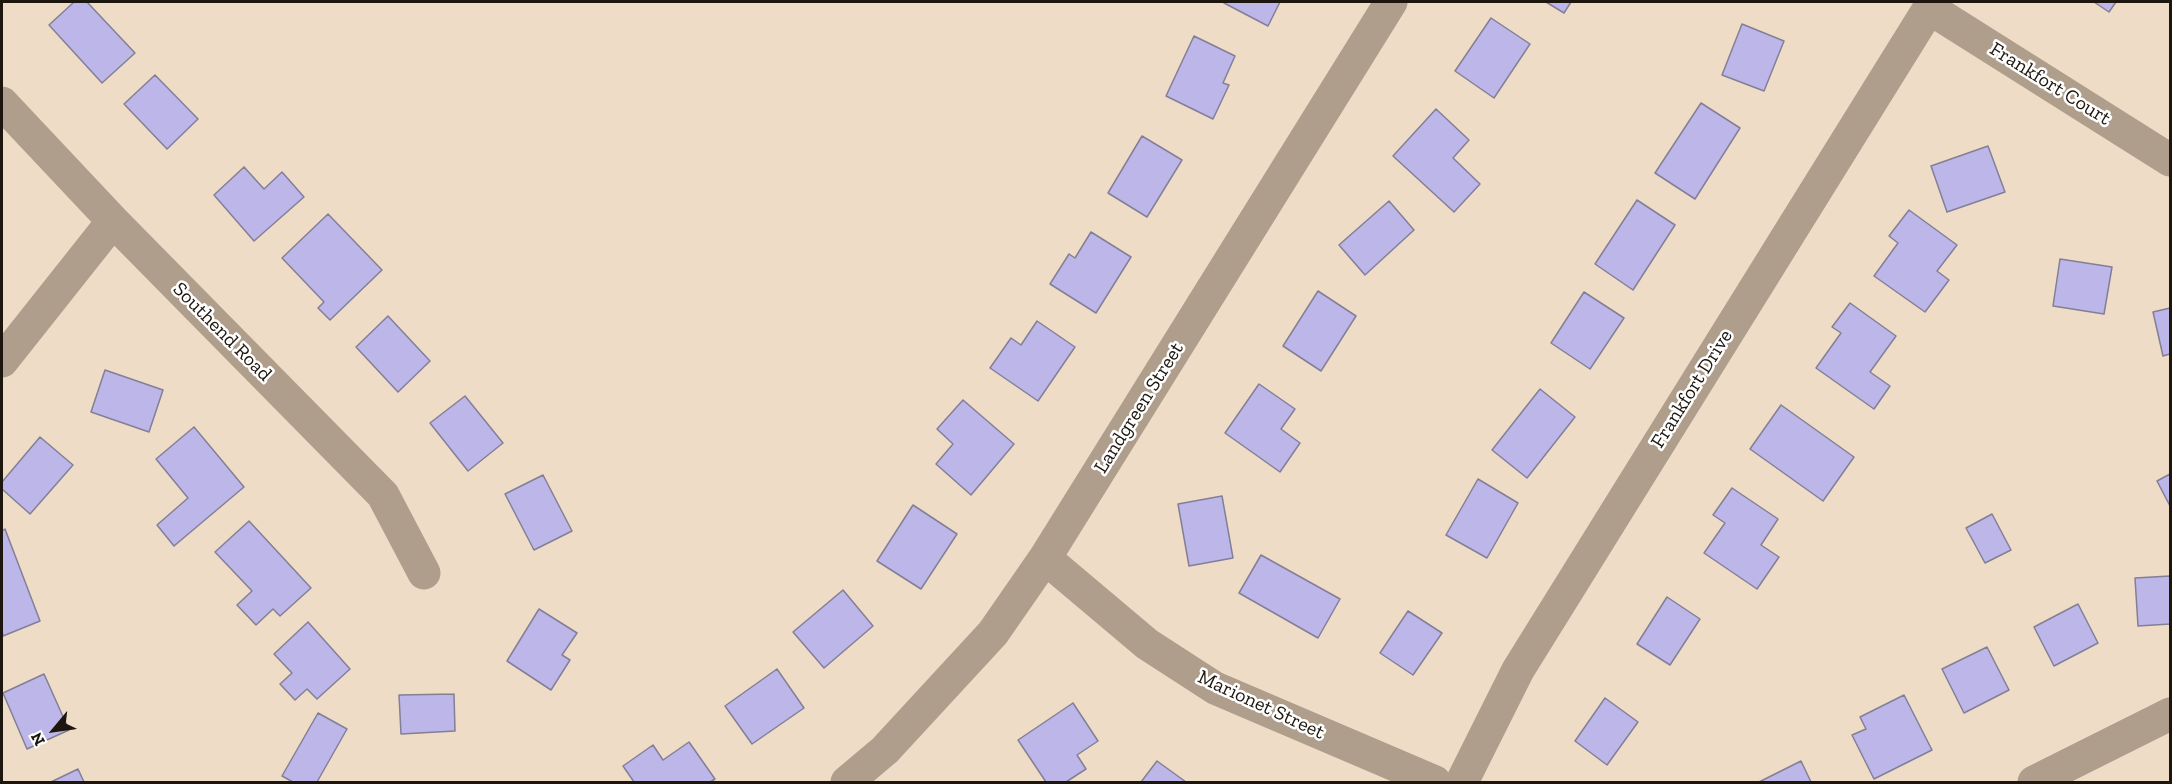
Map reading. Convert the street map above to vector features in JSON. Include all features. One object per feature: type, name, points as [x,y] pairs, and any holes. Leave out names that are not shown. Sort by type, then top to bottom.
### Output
[{"type":"street","name":"Landgreen Street","points":[[847,783],[885,750],[993,633],[1045,558],[1391,2]]},
{"type":"street","name":"Frankfort Court","points":[[1931,5],[2170,160]]},
{"type":"street","name":"Frankfort Drive","points":[[1462,783],[1518,670],[1931,5]]},
{"type":"street","name":"Southend Road","points":[[2,103],[113,221],[383,495],[424,573]]},
{"type":"street","points":[[2,361],[113,221]]},
{"type":"street","name":"Marionet Street","points":[[1045,558],[1148,644],[1215,688],[1435,783]]},
{"type":"street","points":[[2034,783],[2170,714]]},
{"type":"building","points":[[74,2],[87,2],[135,53],[102,83],[49,25]]},
{"type":"building","points":[[1225,2],[1280,2],[1268,26]]},
{"type":"building","points":[[1546,2],[1571,2],[1564,13]]},
{"type":"building","points":[[2094,2],[2116,2],[2109,12]]},
{"type":"building","points":[[1491,18],[1530,44],[1494,98],[1455,71]]},
{"type":"building","points":[[1742,24],[1784,41],[1764,91],[1722,75]]},
{"type":"building","points":[[1194,36],[1235,56],[1223,83],[1229,85],[1213,119],[1166,96]]},
{"type":"building","points":[[155,75],[198,119],[167,149],[124,104]]},
{"type":"building","points":[[1701,103],[1740,128],[1695,199],[1655,173]]},
{"type":"building","points":[[1436,109],[1469,140],[1453,158],[1480,184],[1454,212],[1393,156]]},
{"type":"building","points":[[1142,136],[1182,160],[1147,217],[1108,193]]},
{"type":"building","points":[[1988,146],[2005,192],[1947,212],[1931,166]]},
{"type":"building","points":[[244,167],[264,189],[282,172],[304,197],[254,241],[214,195]]},
{"type":"building","points":[[1637,200],[1675,225],[1633,290],[1595,264]]},
{"type":"building","points":[[1389,201],[1414,230],[1365,275],[1339,245]]},
{"type":"building","points":[[1909,210],[1957,245],[1937,271],[1949,280],[1925,312],[1874,276],[1898,243],[1889,236]]},
{"type":"building","points":[[328,214],[382,270],[330,320],[318,308],[324,302],[282,258]]},
{"type":"building","points":[[1091,232],[1131,257],[1096,313],[1050,284],[1069,254],[1075,258]]},
{"type":"building","points":[[2060,259],[2112,267],[2104,314],[2053,306]]},
{"type":"building","points":[[1318,291],[1356,316],[1321,371],[1283,346]]},
{"type":"building","points":[[1584,292],[1624,318],[1590,369],[1551,343]]},
{"type":"building","points":[[1850,303],[1896,336],[1870,372],[1890,386],[1874,409],[1816,368],[1841,333],[1832,327]]},
{"type":"building","points":[[2170,308],[2170,354],[2163,356],[2153,312]]},
{"type":"building","points":[[388,316],[430,361],[398,392],[356,347]]},
{"type":"building","points":[[1037,321],[1075,347],[1038,401],[990,368],[1011,338],[1021,345]]},
{"type":"building","points":[[105,370],[163,390],[149,432],[91,412]]},
{"type":"building","points":[[1259,384],[1295,409],[1281,429],[1300,443],[1280,472],[1225,433]]},
{"type":"building","points":[[1540,389],[1575,417],[1527,478],[1492,450]]},
{"type":"building","points":[[465,396],[503,443],[468,471],[430,423]]},
{"type":"building","points":[[963,400],[1014,444],[971,495],[936,464],[953,444],[937,429]]},
{"type":"building","points":[[1781,405],[1854,457],[1823,501],[1750,449]]},
{"type":"building","points":[[194,427],[244,487],[174,546],[157,525],[188,498],[156,459]]},
{"type":"building","points":[[40,437],[73,465],[30,514],[2,489],[2,482]]},
{"type":"building","points":[[2170,474],[2170,506],[2157,481]]},
{"type":"building","points":[[543,475],[572,531],[534,550],[505,494]]},
{"type":"building","points":[[1478,479],[1518,503],[1487,558],[1446,535]]},
{"type":"building","points":[[1732,488],[1778,519],[1761,545],[1779,557],[1757,589],[1704,553],[1725,523],[1713,515]]},
{"type":"building","points":[[1222,496],[1233,558],[1189,566],[1178,504]]},
{"type":"building","points":[[913,505],[957,534],[921,589],[877,561]]},
{"type":"building","points":[[1992,514],[2011,550],[1985,563],[1966,528]]},
{"type":"building","points":[[249,521],[311,588],[280,616],[273,609],[256,625],[237,605],[252,591],[215,552]]},
{"type":"building","points":[[5,529],[40,621],[3,636],[2,531]]},
{"type":"building","points":[[1261,555],[1340,599],[1318,638],[1239,593]]},
{"type":"building","points":[[2170,576],[2170,624],[2138,626],[2135,578]]},
{"type":"building","points":[[843,590],[873,626],[824,668],[793,632]]},
{"type":"building","points":[[1667,597],[1700,619],[1670,665],[1637,644]]},
{"type":"building","points":[[2078,604],[2098,643],[2054,666],[2034,627]]},
{"type":"building","points":[[539,609],[577,633],[562,655],[570,660],[551,690],[507,661]]},
{"type":"building","points":[[1408,611],[1442,633],[1413,675],[1380,653]]},
{"type":"building","points":[[308,622],[350,669],[317,699],[307,689],[295,700],[280,684],[292,673],[274,654]]},
{"type":"building","points":[[1987,647],[2009,690],[1964,713],[1942,669]]},
{"type":"building","points":[[777,669],[804,708],[752,744],[725,706]]},
{"type":"building","points":[[44,674],[69,730],[27,749],[3,693]]},
{"type":"building","points":[[454,694],[455,731],[401,734],[399,695]]},
{"type":"building","points":[[1904,695],[1932,750],[1874,779],[1852,735],[1866,729],[1860,717]]},
{"type":"building","points":[[1605,698],[1638,722],[1607,765],[1575,741]]},
{"type":"building","points":[[1073,703],[1098,741],[1077,755],[1086,769],[1066,782],[1046,782],[1018,740]]},
{"type":"building","points":[[318,713],[347,729],[317,782],[293,782],[282,776]]},
{"type":"building","points":[[689,742],[715,779],[710,782],[634,782],[623,766],[653,745],[663,760]]},
{"type":"building","points":[[1157,761],[1186,782],[1141,782]]},
{"type":"building","points":[[1801,761],[1811,782],[1759,782]]},
{"type":"building","points":[[78,769],[84,782],[51,782]]}]
